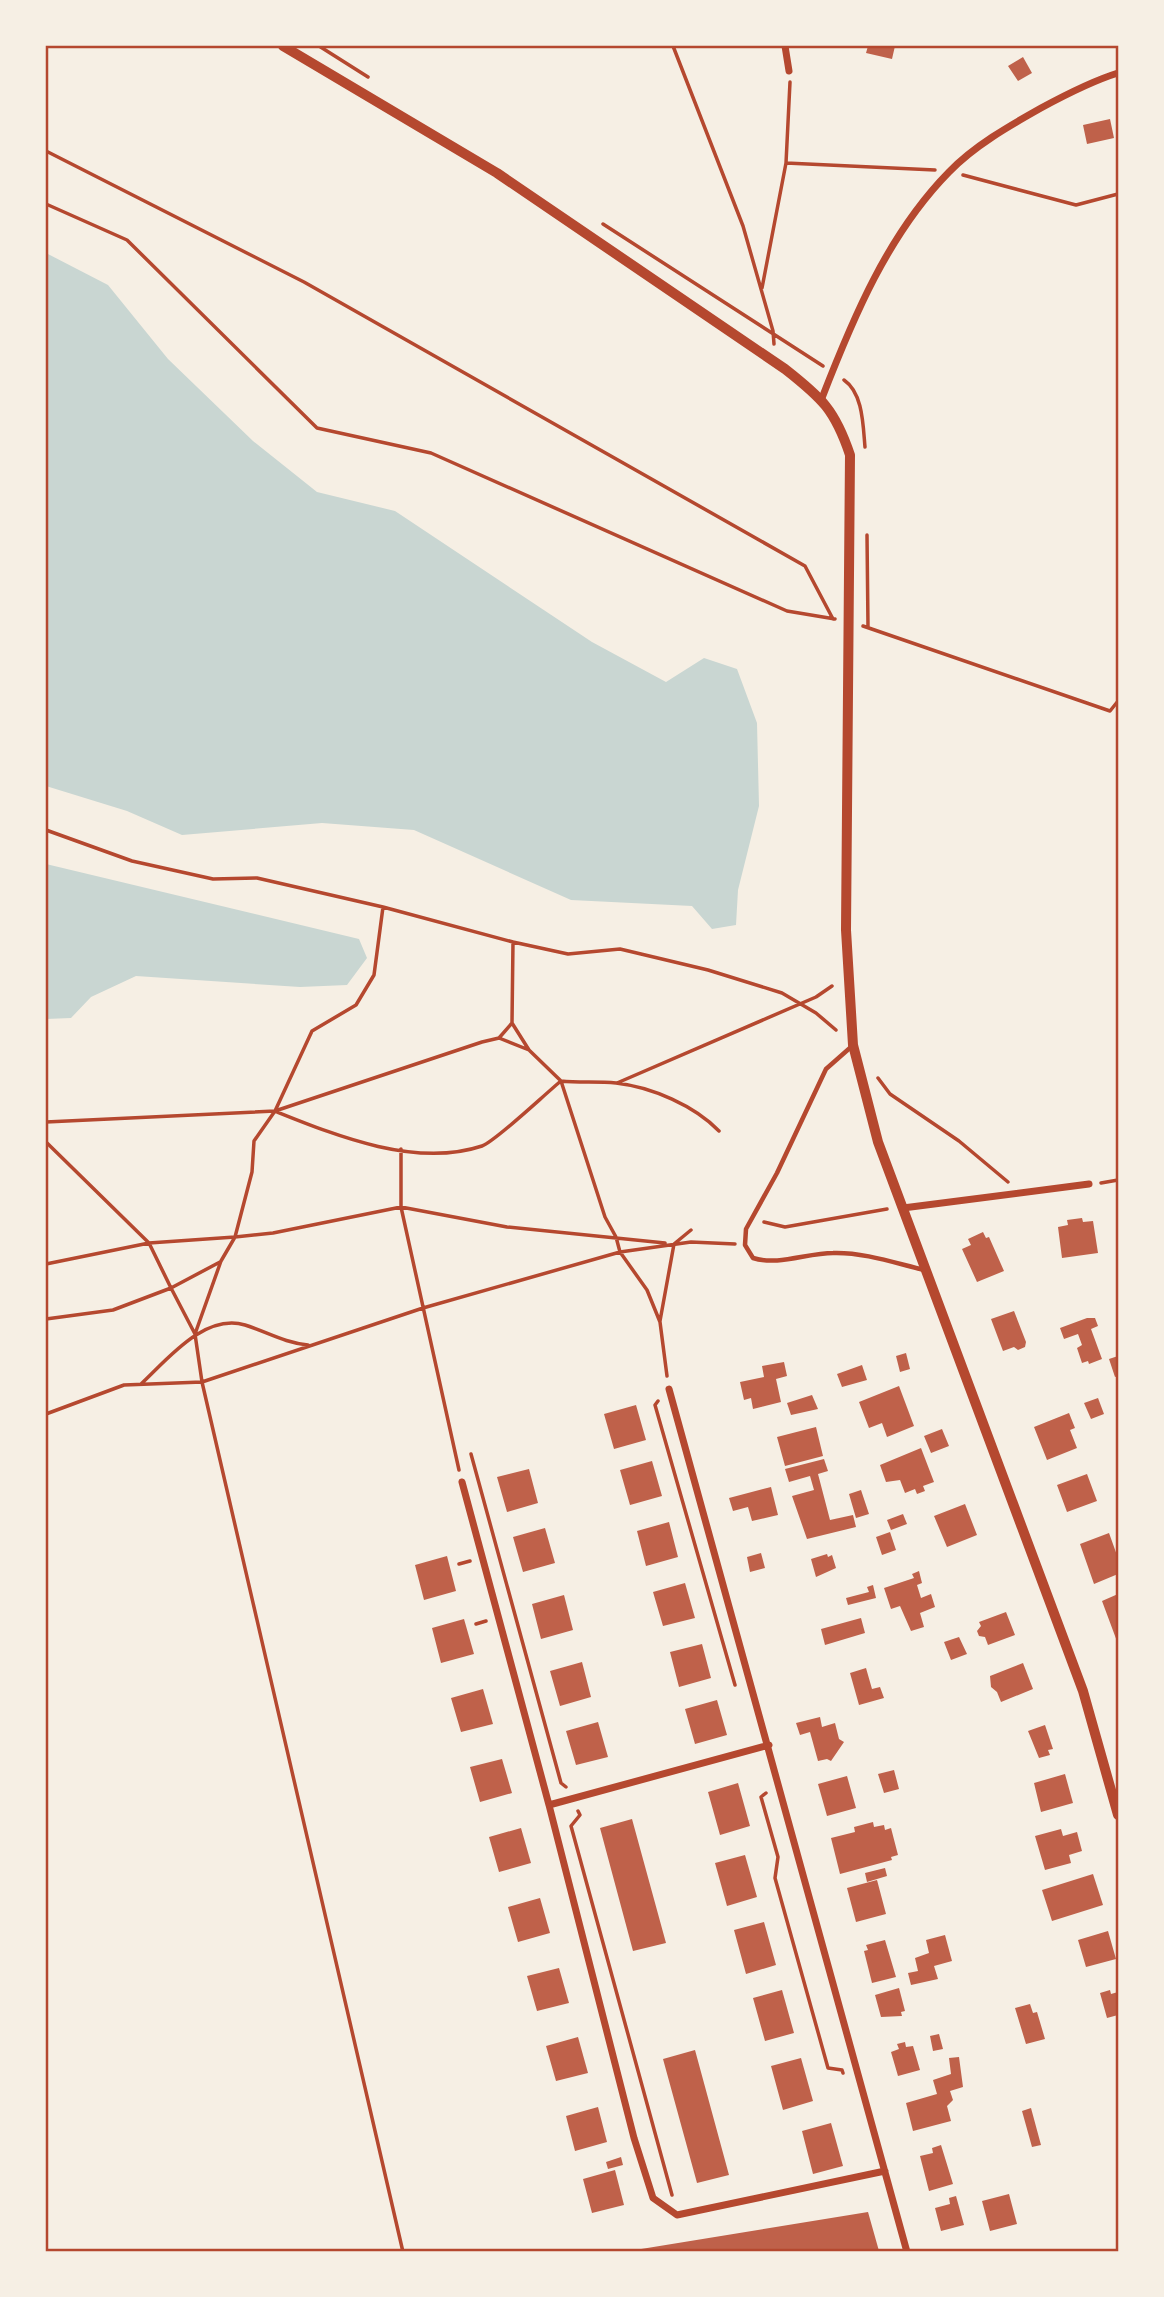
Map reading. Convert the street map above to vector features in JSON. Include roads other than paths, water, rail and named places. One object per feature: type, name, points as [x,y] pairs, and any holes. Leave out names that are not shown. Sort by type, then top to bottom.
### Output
[{"type":"street","points":[[283,46],[497,173],[775,362],[822,398],[841,428],[850,455],[851,621],[846,930],[853,1045],[878,1142],[1083,1691],[1118,1815]]},
{"type":"street","points":[[785,46],[789,71]]},
{"type":"street","points":[[822,398],[867,295],[901,229],[949,171],[1023,118],[1066,95],[1118,74]]},
{"type":"street","points":[[903,1208],[1089,1184]]},
{"type":"street","points":[[669,1389],[907,2252]]},
{"type":"street","points":[[462,1482],[653,2198],[677,2215],[885,2171]]},
{"type":"street","points":[[550,1805],[769,1745]]},
{"type":"lane","points":[[853,1045],[826,1069],[777,1174],[746,1229],[745,1245],[753,1258],[768,1263],[798,1255],[836,1252],[925,1270]]}]
